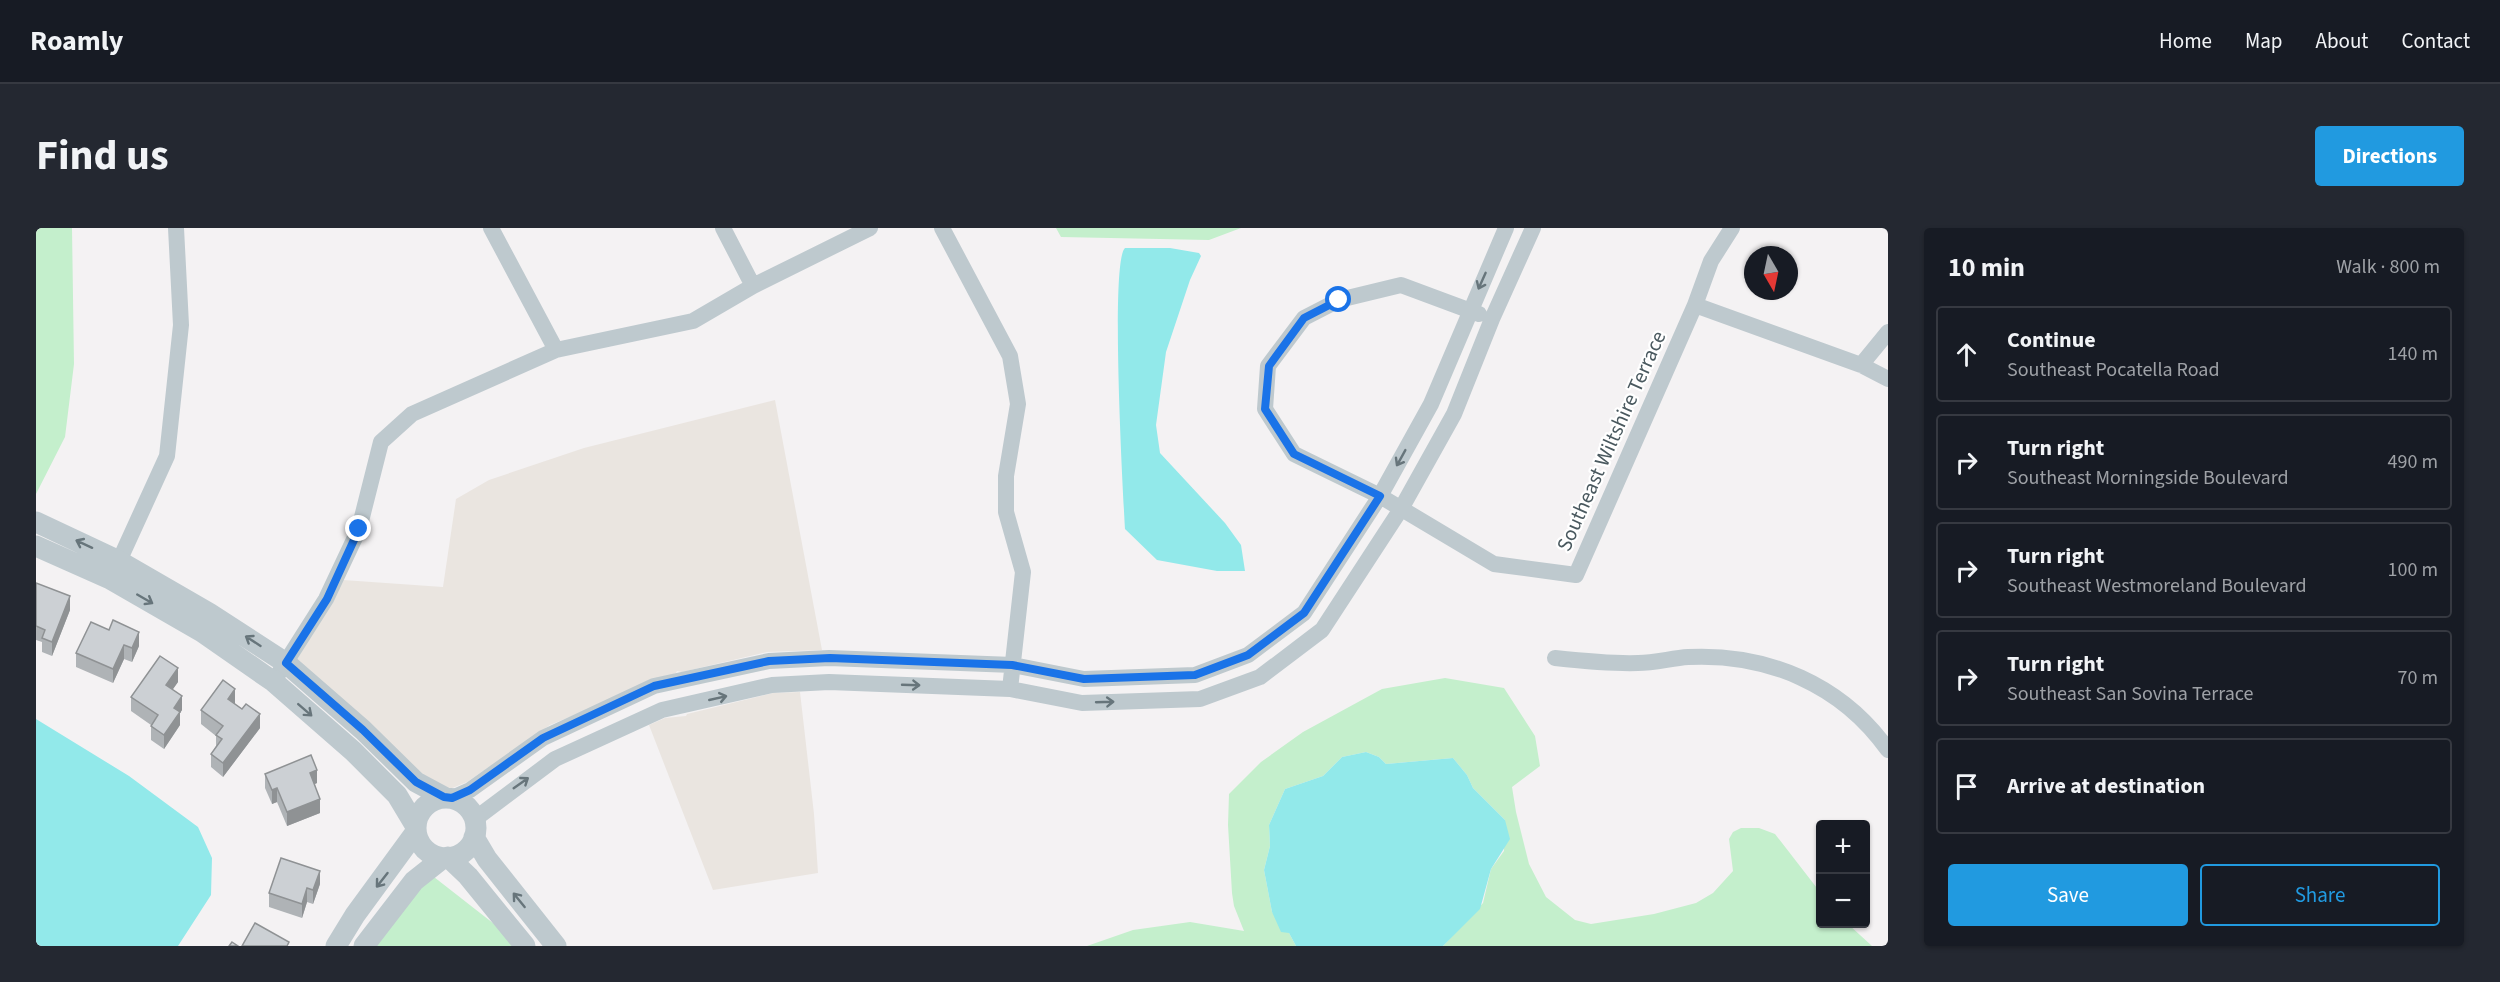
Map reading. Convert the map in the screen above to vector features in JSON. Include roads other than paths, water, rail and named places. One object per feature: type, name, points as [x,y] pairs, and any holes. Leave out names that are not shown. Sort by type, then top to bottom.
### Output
[{"type":"street","points":[[115,570],[167,456],[181,325],[176,228]]},
{"type":"street","points":[[491,228],[556,350]]},
{"type":"street","points":[[723,228],[753,286]]},
{"type":"street","points":[[274,682],[327,599],[359,529],[381,442],[412,414],[556,350],[693,321],[753,286],[870,228]]},
{"type":"street","points":[[942,228],[1011,356],[1018,404],[1006,476],[1006,512],[1023,572],[1010,689]]},
{"type":"street","points":[[336,946],[354,915],[415,829],[417,818],[424,806],[470,790],[548,736],[654,686],[769,661],[809,659],[1012,665],[1084,679],[1195,675],[1248,655],[1304,613],[1380,496],[1431,404],[1469,310],[1506,228]]},
{"type":"street","points":[[364,946],[414,881],[446,858],[461,854],[468,849],[475,828],[561,757],[662,710],[772,685],[809,683],[1010,689],[1082,703],[1200,699],[1260,677],[1322,630],[1401,509],[1454,414],[1492,319],[1533,228]]},
{"type":"street","name":"Southeast Wiltshire Terrace","points":[[1492,319],[1401,285],[1339,300],[1304,318],[1269,366],[1265,409],[1294,454],[1380,496],[1494,564],[1576,575],[1695,305],[1711,261],[1732,228]]},
{"type":"street","points":[[1695,305],[1861,365],[1888,379]]},
{"type":"street","points":[[1861,365],[1888,332]]},
{"type":"street","points":[[36,522],[115,570],[274,682],[353,751],[389,788],[415,829],[421,846],[427,852],[446,858],[468,876],[525,946]]},
{"type":"street","points":[[36,546],[115,570],[209,613],[286,663],[363,730],[416,782],[465,804],[487,859],[556,946]]},
{"type":"street","points":[[1555,658],[1638,663],[1690,657],[1745,660],[1784,670],[1828,690],[1871,725],[1888,750]]},
{"type":"street","points":[[809,659],[809,683]]},
{"type":"street","points":[[1195,675],[1200,699]]},
{"type":"street","points":[[680,707],[683,680]]},
{"type":"street","points":[[548,736],[561,757]]},
{"type":"water","points":[[1125,248],[1170,248],[1199,253],[1201,256],[1190,280],[1166,352],[1156,425],[1160,453],[1225,523],[1241,545],[1245,571],[1217,571],[1157,560],[1125,529],[1120,428],[1118,292]]},
{"type":"water","points":[[36,719],[129,776],[198,827],[212,858],[211,895],[178,946],[36,946]]},
{"type":"water","points":[[1366,752],[1379,757],[1386,764],[1453,758],[1467,775],[1473,788],[1505,820],[1510,839],[1491,869],[1480,909],[1443,946],[1296,946],[1289,933],[1281,932],[1272,912],[1264,870],[1270,846],[1269,825],[1285,789],[1323,776],[1342,757]]}]
